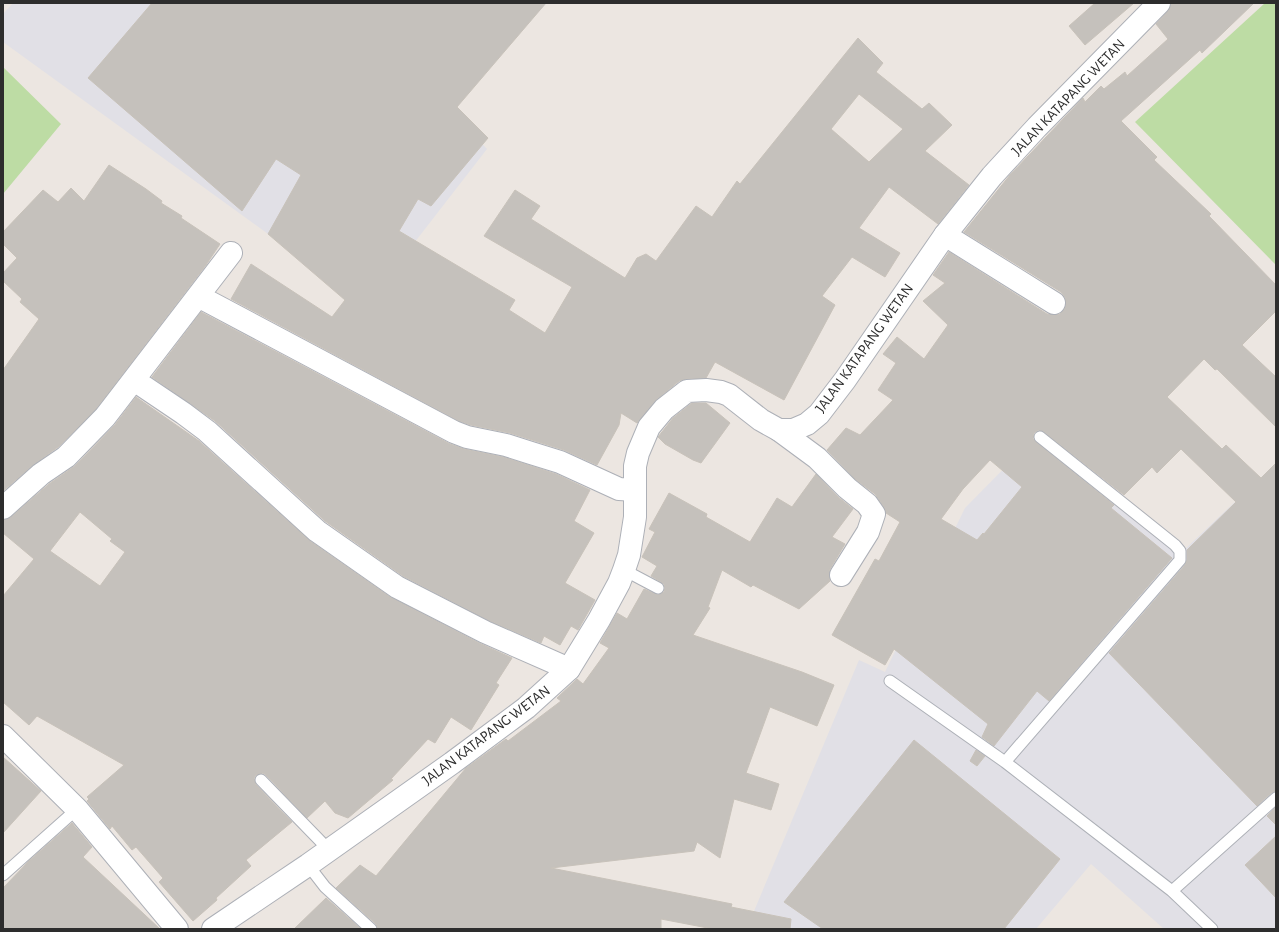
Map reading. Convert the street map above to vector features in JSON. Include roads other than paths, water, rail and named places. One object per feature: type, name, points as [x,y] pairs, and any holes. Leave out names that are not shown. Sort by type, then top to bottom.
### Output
[{"type":"street","name":"JALAN KATAPANG WETAN","points":[[213,929],[308,865],[526,708],[569,669],[602,615],[619,583],[624,570],[629,555],[635,517],[636,459],[649,427],[664,409],[687,391],[706,390],[721,392],[729,395],[761,420],[779,430],[793,430],[807,424],[819,414],[845,380],[945,235],[992,176],[1159,3]]},
{"type":"street","points":[[945,235],[1054,304]]},
{"type":"street","points":[[3,508],[41,474],[66,457],[105,417],[231,253]]},
{"type":"street","points":[[198,296],[454,432],[467,437],[506,445],[560,462],[619,489],[635,490]]},
{"type":"street","points":[[134,380],[207,431],[317,531],[397,587],[485,632],[569,669]]},
{"type":"street","points":[[779,430],[817,458],[847,488],[867,504],[874,514],[868,532],[841,575]]},
{"type":"street","points":[[3,736],[77,809],[177,929]]},
{"type":"lane","points":[[1005,762],[1180,560],[1180,551],[1175,545],[1040,437]]},
{"type":"lane","points":[[624,570],[658,588]]},
{"type":"lane","points":[[890,681],[1005,762],[1172,891],[1212,929]]},
{"type":"lane","points":[[261,780],[329,850]]},
{"type":"lane","points":[[1172,891],[1276,798]]},
{"type":"lane","points":[[3,875],[77,809]]},
{"type":"lane","points":[[308,865],[325,887],[371,929]]}]
